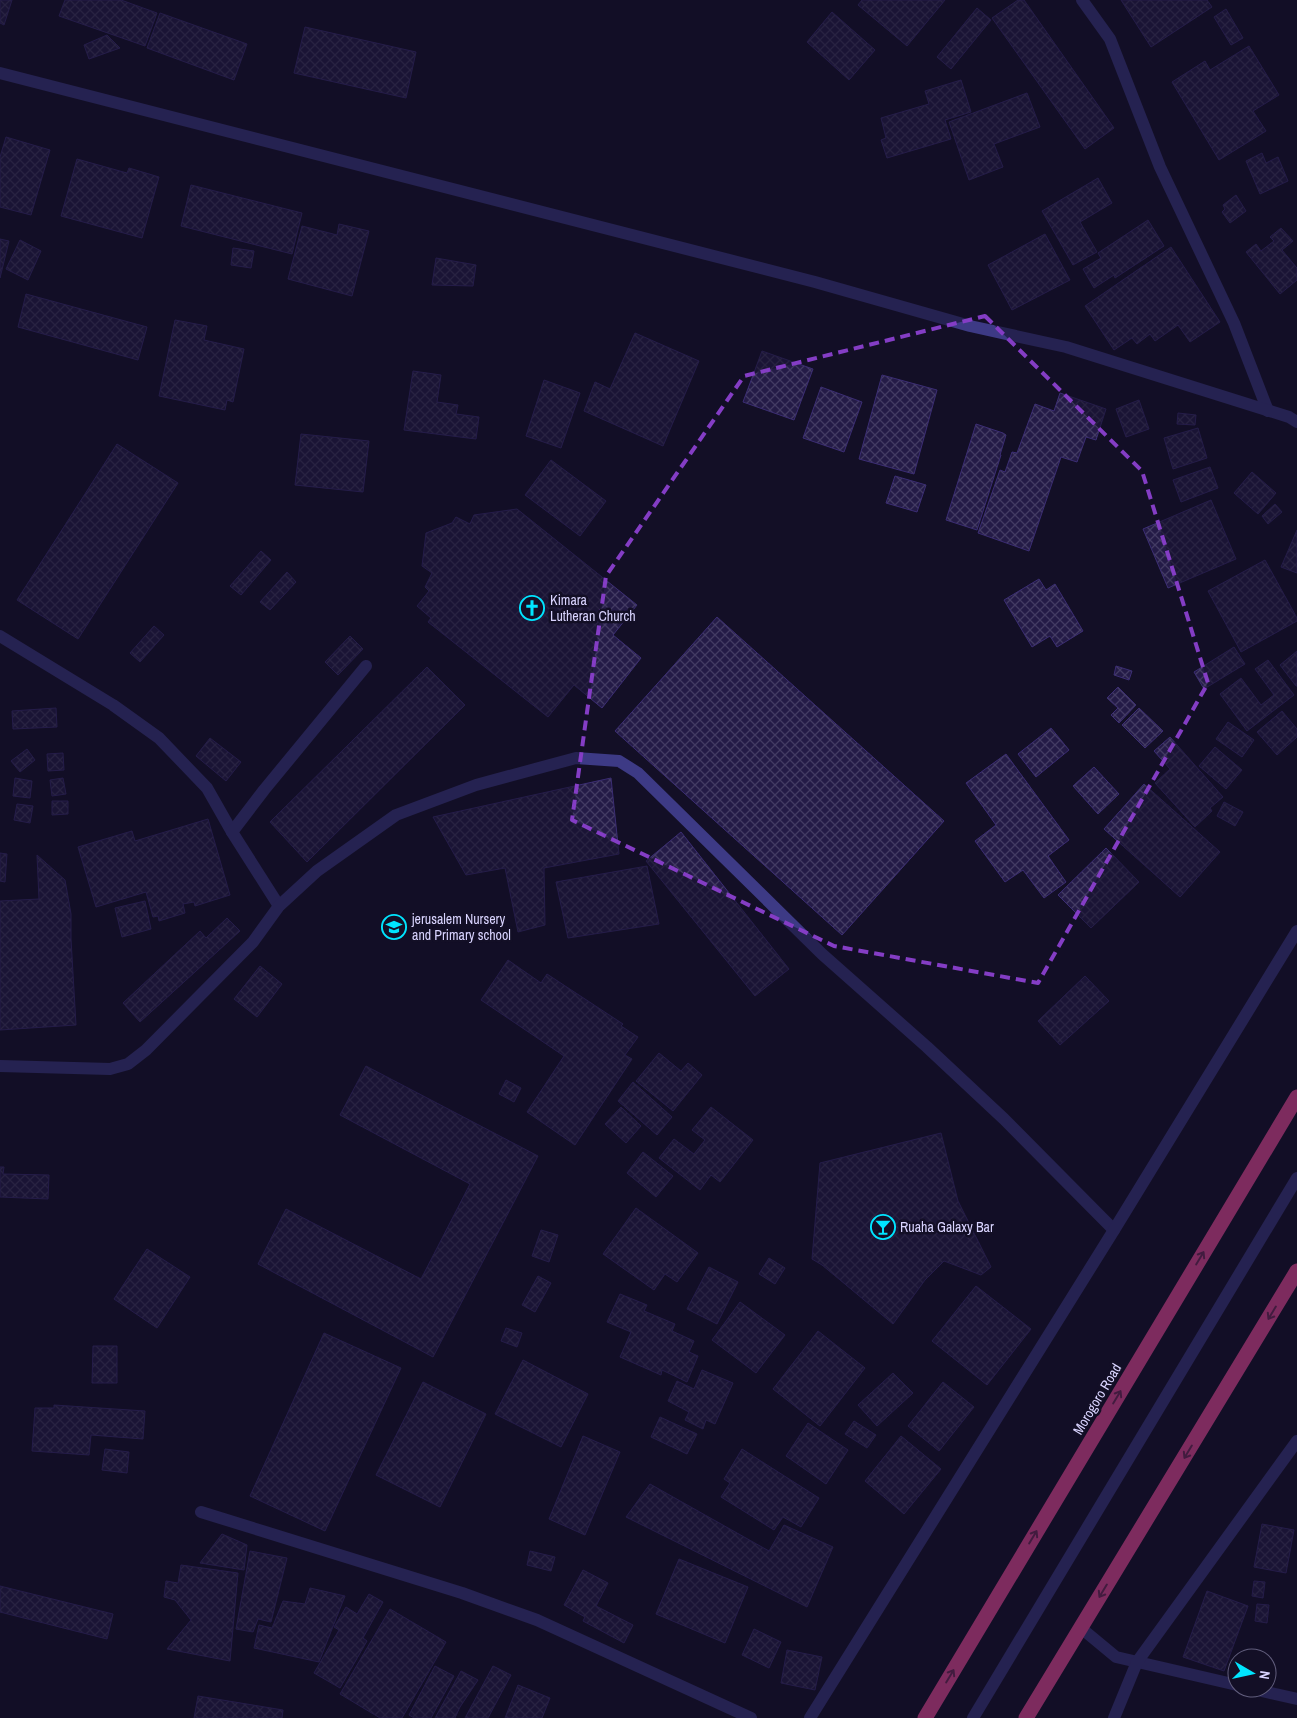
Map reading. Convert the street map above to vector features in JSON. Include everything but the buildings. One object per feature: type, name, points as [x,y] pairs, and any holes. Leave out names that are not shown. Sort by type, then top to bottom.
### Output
[{"type":"highway","name":"Morogoro Road","points":[[925,1718],[1297,1097]]},
{"type":"highway","points":[[1026,1718],[1297,1271]]},
{"type":"street","points":[[1082,0],[1110,39],[1160,167],[1234,323],[1268,411]]},
{"type":"street","points":[[0,74],[815,282],[970,326],[1066,347],[1268,411],[1297,422]]},
{"type":"street","points":[[0,636],[113,705],[159,738],[206,788],[279,906]]},
{"type":"street","points":[[232,832],[366,666]]},
{"type":"street","points":[[0,1066],[110,1069],[128,1064],[146,1050],[253,942],[279,906],[317,871],[396,815],[476,785],[576,758],[619,761],[638,773],[822,954],[1004,1118],[1114,1230]]},
{"type":"street","points":[[810,1718],[1114,1230],[1297,931]]},
{"type":"street","points":[[973,1718],[1297,1178]]},
{"type":"street","points":[[1114,1718],[1137,1662],[1297,1441]]},
{"type":"street","points":[[201,1512],[462,1593],[537,1620],[751,1718]]},
{"type":"street","points":[[1081,1628],[1116,1657],[1227,1683]]},
{"type":"street","points":[[1277,1694],[1297,1699]]},
{"type":"highlighted area","points":[[985,316],[1142,471],[1208,683],[1038,983],[834,946],[572,820],[606,576],[744,376]]},
{"type":"place","name":"Kimara Lutheran Church","points":[[532,608]]},
{"type":"place","name":"jerusalem Nursery and Primary school","points":[[394,927]]},
{"type":"place","name":"Ruaha Galaxy Bar","points":[[883,1227]]}]
